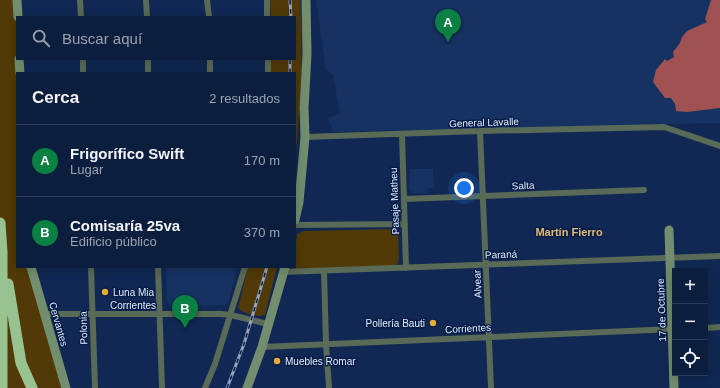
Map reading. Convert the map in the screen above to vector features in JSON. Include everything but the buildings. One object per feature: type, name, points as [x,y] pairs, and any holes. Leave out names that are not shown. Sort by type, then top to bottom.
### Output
[{"type":"highway","points":[[0,223],[2,252],[2,388]]},
{"type":"highway","points":[[2,252],[20,363],[32,388]]},
{"type":"street","points":[[17,0],[18,16]]},
{"type":"street","points":[[80,0],[81,16]]},
{"type":"street","points":[[146,0],[147,16]]},
{"type":"street","points":[[207,0],[209,16]]},
{"type":"street","points":[[267,0],[267,16]]},
{"type":"street","points":[[296,214],[305,137],[304,108],[308,54],[306,0]]},
{"type":"street","points":[[20,60],[20,72]]},
{"type":"street","points":[[83,60],[83,72]]},
{"type":"street","points":[[148,60],[148,72]]},
{"type":"street","points":[[210,60],[210,72]]},
{"type":"street","points":[[268,60],[268,72]]},
{"type":"street","name":"General Lavalle","points":[[305,137],[480,131],[664,128],[720,146]]},
{"type":"street","name":"Alvear","points":[[480,131],[492,388]]},
{"type":"street","name":"Pasaje Matheu","points":[[402,134],[406,268]]},
{"type":"street","name":"Salta","points":[[404,199],[644,190]]},
{"type":"street","points":[[296,225],[404,224]]},
{"type":"street","name":"17 de Octubre","points":[[669,230],[673,304]]},
{"type":"street","name":"Paraná","points":[[284,270],[324,271],[720,256]]},
{"type":"street","name":"Cervantes","points":[[31,268],[66,388]]},
{"type":"street","name":"Polonia","points":[[91,268],[95,388]]},
{"type":"street","points":[[158,268],[162,388]]},
{"type":"street","points":[[205,388],[215,364],[245,268]]},
{"type":"street","points":[[247,388],[262,347],[284,270]]},
{"type":"street","points":[[324,271],[329,388]]},
{"type":"street","name":"Corrientes","points":[[44,314],[231,315],[268,324]]},
{"type":"street","points":[[708,328],[720,327]]},
{"type":"street","name":"Corrientes","points":[[262,347],[672,329]]},
{"type":"street","name":"17 de Octubre","points":[[674,340],[674,388]]},
{"type":"shaded area","points":[[0,0],[17,0],[16,268],[31,268],[66,388],[0,388]]},
{"type":"shaded area","points":[[270,0],[300,0],[300,102],[296,152],[296,72],[271,72],[271,60],[296,60],[296,16],[271,16]]},
{"type":"shaded area","points":[[316,0],[720,0],[720,123],[333,132],[328,118],[340,114],[333,75],[326,70]]},
{"type":"shaded area","points":[[711,0],[720,0],[720,108],[687,112],[676,111],[675,104],[671,98],[665,98],[653,82],[656,70],[665,59],[667,61],[674,57],[673,52],[687,31],[707,22],[705,19]]},
{"type":"shaded area","points":[[410,169],[433,169],[434,188],[428,188],[427,193],[413,193],[409,189]]},
{"type":"shaded area","points":[[395,229],[398,232],[398,263],[395,266],[296,270],[294,268],[296,268],[297,234],[304,231]]},
{"type":"shaded area","points":[[166,268],[237,268],[229,302],[224,305],[169,306],[167,302]]},
{"type":"shaded area","points":[[248,268],[277,268],[265,315],[258,316],[250,314],[243,312],[238,308]]},
{"type":"railway","points":[[290,0],[291,16]]},
{"type":"railway","points":[[290,60],[290,72]]},
{"type":"railway","points":[[227,388],[244,344],[267,268]]},
{"type":"place","name":"Frigorífico Swift","points":[[448,42]]},
{"type":"place","name":"Luna Mia","points":[[105,292]]},
{"type":"place","name":"Pollería Bauti","points":[[433,323]]},
{"type":"place","name":"Comisaría 25va","points":[[185,328]]},
{"type":"place","name":"Muebles Romar","points":[[277,361]]},
{"type":"district","name":"Martín Fierro","points":[[569,232]]}]
